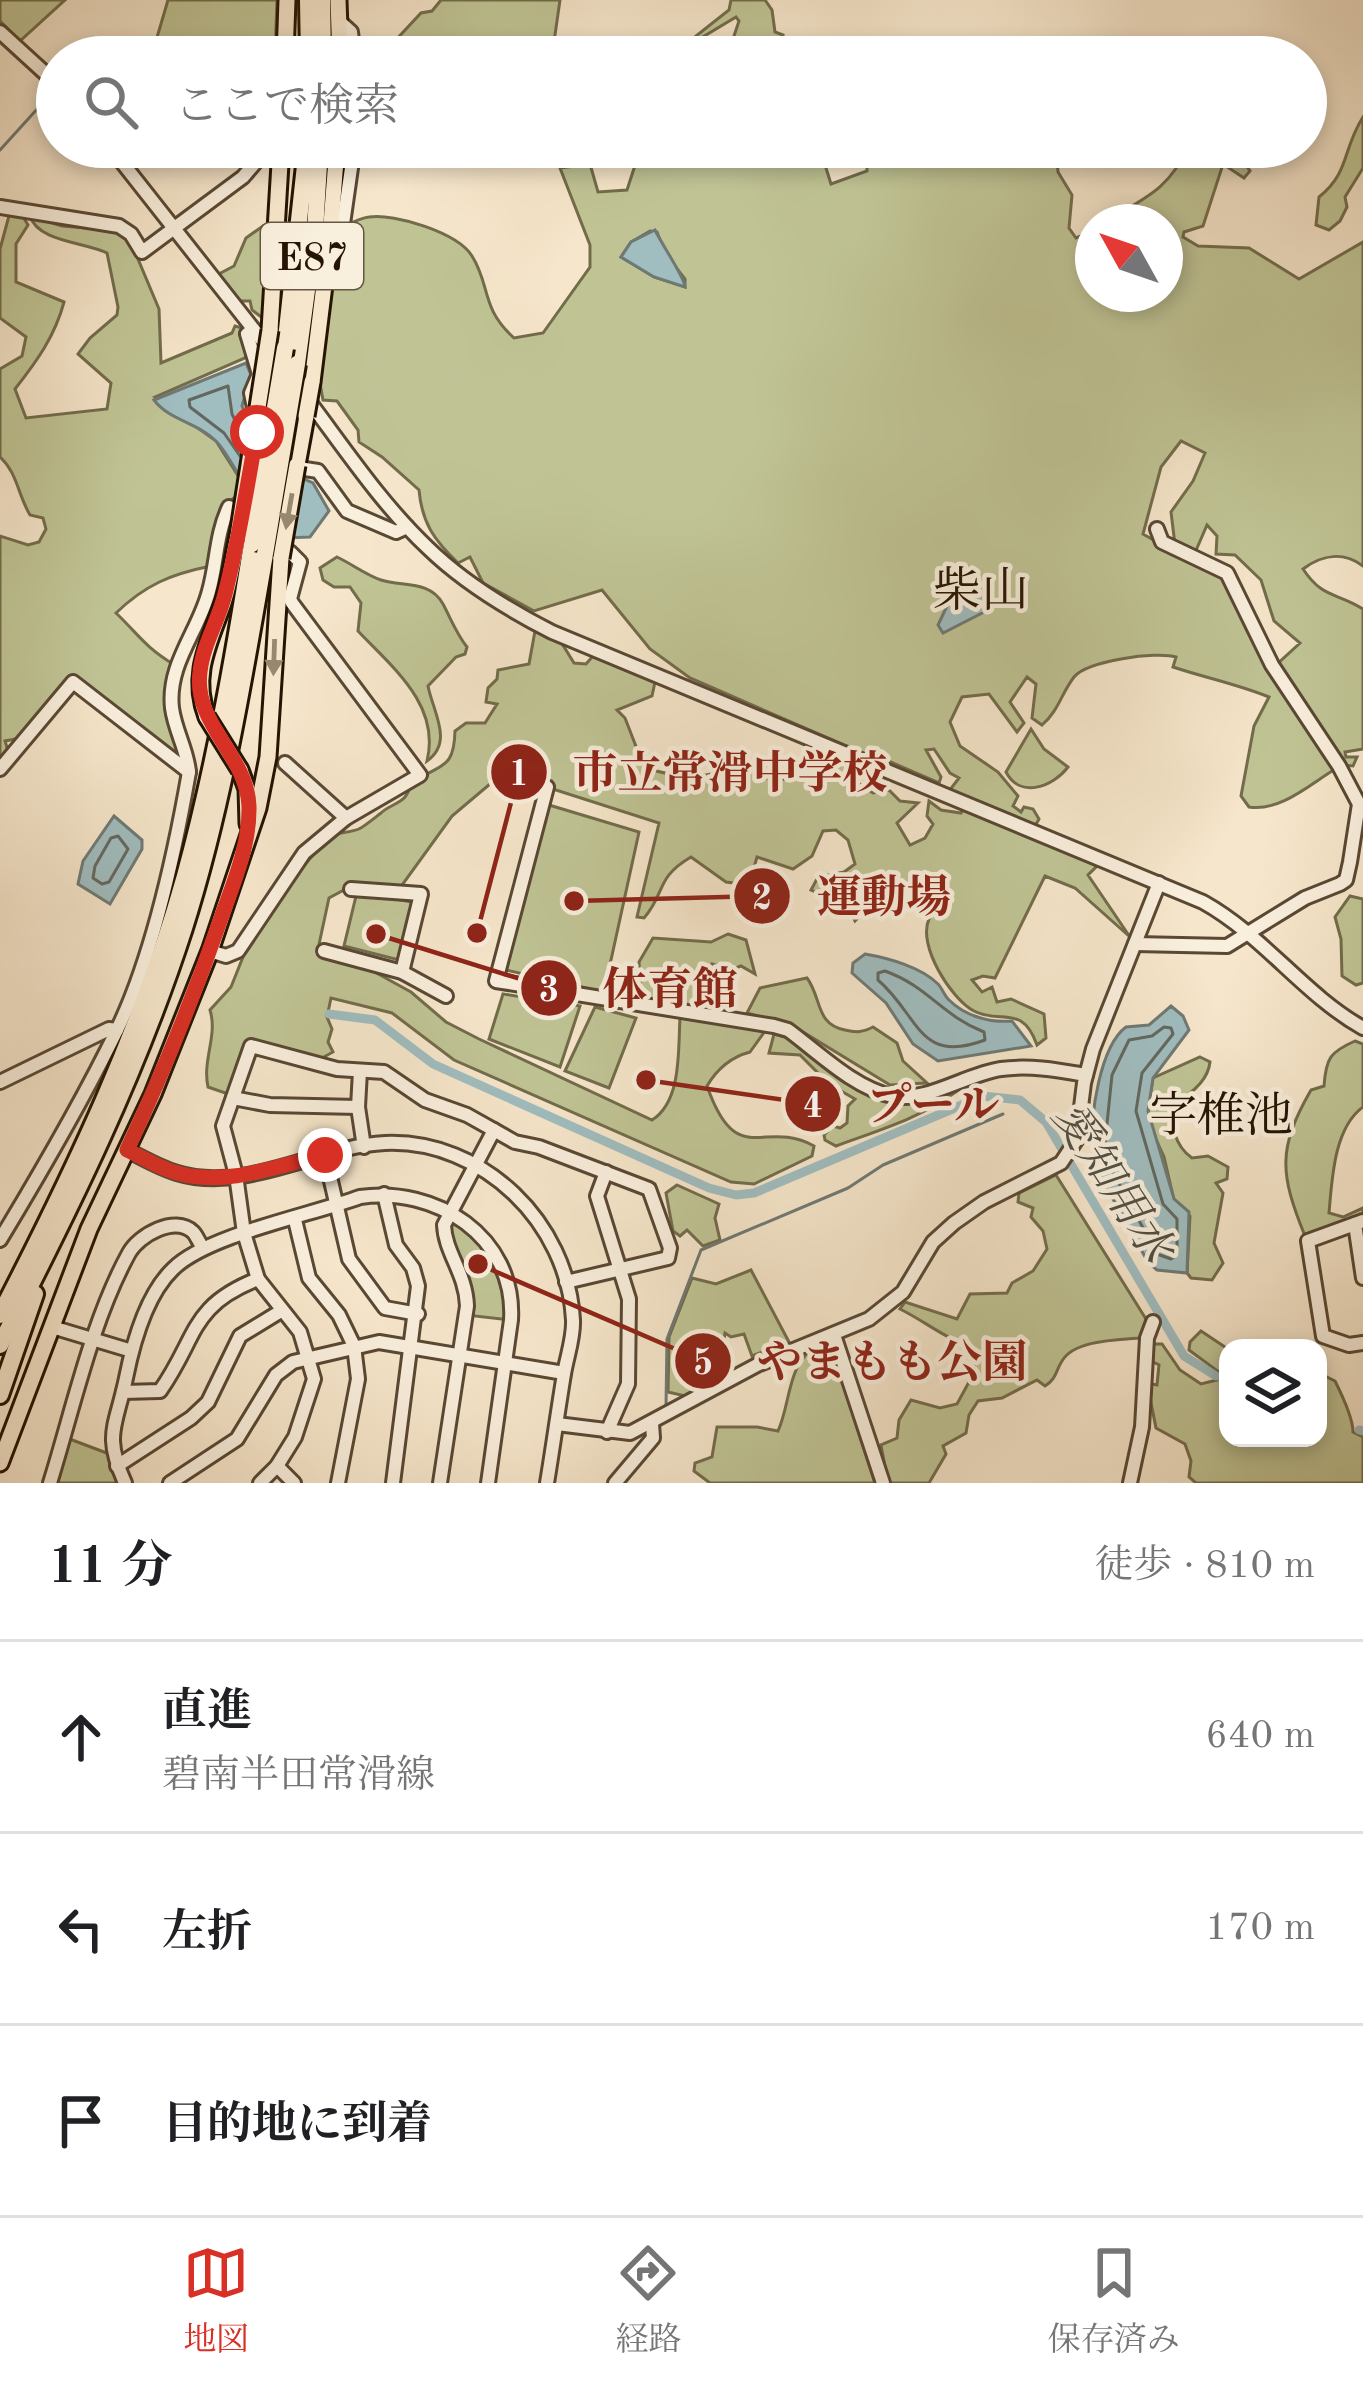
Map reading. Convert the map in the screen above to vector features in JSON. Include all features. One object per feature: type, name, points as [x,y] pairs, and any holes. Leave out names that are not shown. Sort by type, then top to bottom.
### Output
[{"type":"highway","points":[[308,0],[309,36]]},
{"type":"highway","points":[[322,0],[323,36]]},
{"type":"highway","name":"E87","points":[[0,1345],[134,1066],[184,927],[232,745],[305,168]]},
{"type":"highway","name":"E87","points":[[0,1315],[105,1100],[190,858],[297,364],[319,168]]},
{"type":"highway","points":[[0,1394],[47,1253]]},
{"type":"main road","points":[[286,36],[287,0]]},
{"type":"main road","points":[[338,0],[340,36]]},
{"type":"main road","points":[[0,1463],[88,1229],[127,1150],[210,951],[276,760],[259,548],[261,329],[278,168]]},
{"type":"main road","points":[[246,845],[249,807],[240,770],[207,717],[199,692],[200,670],[224,600],[259,548],[297,465],[331,237],[336,168]]},
{"type":"main road","points":[[240,770],[258,772],[276,760]]},
{"type":"street","points":[[340,22],[351,36]]},
{"type":"street","points":[[0,32],[36,65]]},
{"type":"street","points":[[126,168],[261,329],[407,527],[505,608],[552,632],[1203,902],[1250,933],[1318,996],[1363,1028]]},
{"type":"street","points":[[0,206],[119,226],[142,252],[251,168]]},
{"type":"street","points":[[331,237],[343,224],[351,168]]},
{"type":"street","points":[[261,329],[248,334],[259,374],[251,393],[253,411],[284,463],[318,471],[327,478],[339,504],[356,516],[397,532],[407,527]]},
{"type":"street","points":[[0,1240],[117,1030],[160,901],[189,772],[188,754],[172,708],[172,685],[210,588],[217,541],[229,507],[268,545],[297,557],[292,603],[420,775],[346,818],[304,853],[238,951],[226,956],[210,951]]},
{"type":"street","points":[[1135,944],[1227,946],[1305,898],[1346,880],[1361,803],[1272,665],[1227,573],[1162,542],[1157,530]]},
{"type":"street","points":[[0,769],[73,682],[189,772]]},
{"type":"street","points":[[276,760],[346,818]]},
{"type":"street","points":[[547,787],[496,981],[788,1030],[872,1088],[892,1096],[914,1096],[1001,1069],[1040,1067],[1085,1075]]},
{"type":"street","points":[[557,1424],[630,1433],[757,1365],[868,1319],[896,1300],[933,1242],[953,1223],[1061,1163],[1079,1131],[1085,1075],[1159,883]]},
{"type":"street","points":[[351,889],[422,894],[402,972]]},
{"type":"street","points":[[324,952],[402,972],[446,996]]},
{"type":"street","points":[[0,1082],[109,1029],[117,1030]]},
{"type":"street","points":[[260,1483],[277,1466],[310,1401],[314,1379],[299,1332],[258,1279],[223,1126],[251,1046],[337,1069],[384,1072],[425,1100],[467,1115],[515,1142],[649,1189],[670,1248],[668,1258],[566,1282]]},
{"type":"street","points":[[360,1071],[358,1107],[364,1147]]},
{"type":"street","points":[[233,1098],[270,1105],[358,1107]]},
{"type":"street","points":[[440,1483],[466,1292],[444,1234],[451,1210],[494,1130]]},
{"type":"street","points":[[127,1150],[175,1173],[200,1178],[236,1175],[383,1143],[423,1145],[475,1164],[513,1191],[552,1243],[574,1323],[547,1483]]},
{"type":"street","points":[[325,1155],[349,1259],[386,1308],[418,1314]]},
{"type":"street","points":[[605,1172],[597,1196],[629,1299],[628,1384],[607,1432]]},
{"type":"street","points":[[384,1194],[396,1245],[418,1286],[418,1314],[392,1483]]},
{"type":"street","points":[[125,1483],[110,1445],[132,1351],[160,1285],[174,1268],[203,1248],[244,1233],[384,1194],[426,1200],[451,1210],[471,1224],[501,1268],[512,1306],[508,1364],[488,1483]]},
{"type":"street","points":[[295,1220],[309,1278],[339,1315],[354,1346],[358,1379],[338,1483]]},
{"type":"street","points":[[1362,1271],[1359,1222],[1308,1241],[1323,1336],[1349,1345],[1363,1343]]},
{"type":"street","points":[[50,1483],[94,1340],[130,1249],[147,1232],[181,1226],[193,1232],[203,1248]]},
{"type":"street","points":[[123,1392],[160,1391],[212,1302],[258,1279]]},
{"type":"street","points":[[117,1466],[208,1402],[240,1336],[280,1311]]},
{"type":"street","points":[[1130,1483],[1142,1426],[1147,1338],[1153,1322]]},
{"type":"street","points":[[52,1327],[132,1351]]},
{"type":"street","points":[[834,1335],[884,1483]]},
{"type":"street","points":[[170,1483],[237,1439],[276,1375],[293,1362],[379,1342],[564,1373]]},
{"type":"street","points":[[615,1483],[652,1438],[652,1424]]},
{"type":"street","points":[[277,1466],[295,1483]]},
{"type":"green space","points":[[0,0],[65,0],[20,41],[0,21]]},
{"type":"green space","points":[[168,0],[277,0],[276,36],[157,36]]},
{"type":"green space","points":[[441,0],[560,0],[555,36],[400,36],[421,13],[432,11]]},
{"type":"green space","points":[[731,0],[765,0],[772,10],[775,32],[783,36],[734,36],[736,17],[696,36],[729,10]]},
{"type":"green space","points":[[1363,117],[1363,168],[1345,197],[1347,207],[1340,221],[1329,230],[1316,225],[1319,197],[1336,179]]},
{"type":"green space","points":[[560,168],[591,168],[598,192],[627,190],[634,168],[826,168],[831,184],[867,168],[1058,168],[1072,195],[1069,228],[1075,237],[1075,312],[1183,312],[1183,237],[1198,246],[1249,248],[1299,279],[1363,242],[1363,566],[1333,557],[1303,569],[1324,590],[1363,609],[1363,749],[1345,752],[1346,757],[1357,757],[1353,766],[1342,765],[1275,666],[1300,643],[1274,621],[1261,580],[1235,555],[1216,554],[1217,536],[1207,525],[1194,555],[1175,545],[1171,512],[1205,453],[1181,441],[1161,467],[1143,534],[1226,575],[1269,666],[1337,768],[1273,805],[1249,807],[1241,796],[1254,726],[1269,697],[1173,667],[1176,657],[1122,659],[1081,671],[1042,725],[1032,718],[1036,684],[1027,677],[1010,702],[1024,723],[1017,732],[989,694],[962,697],[950,722],[960,746],[998,772],[1018,796],[1013,806],[1021,812],[1024,807],[1033,809],[1039,819],[1035,826],[949,791],[959,778],[934,749],[926,750],[941,777],[939,783],[883,755],[874,758],[690,678],[650,649],[602,590],[534,611],[483,583],[470,557],[458,563],[442,547],[423,512],[419,490],[359,442],[358,430],[337,401],[323,400],[319,378],[337,243],[343,227],[362,218],[394,218],[425,226],[454,240],[472,256],[496,316],[514,338],[543,333],[590,267],[590,245]],"holes":[[[657,232],[665,253],[685,279],[685,287],[654,277],[621,257],[631,242]]]},
{"type":"green space","points":[[1176,168],[1222,168],[1203,226],[1184,232],[1183,237],[1183,204],[1135,204]]},
{"type":"green space","points":[[1229,168],[1248,168],[1244,178]]},
{"type":"green space","points":[[10,212],[22,215],[28,225],[16,244],[16,282],[64,302],[44,348],[15,389],[26,418],[107,409],[111,383],[78,354],[117,315],[118,307],[107,253],[52,236],[30,216],[62,226],[113,230],[130,240],[159,309],[161,363],[232,333],[235,326],[242,328],[248,346],[245,358],[155,397],[216,441],[242,482],[238,495],[219,517],[211,566],[159,582],[116,613],[173,664],[168,684],[185,756],[178,761],[78,681],[21,738],[5,741],[9,754],[0,765],[0,536],[28,545],[39,542],[46,529],[43,518],[30,515],[0,457],[0,369],[22,356],[26,337],[0,318],[0,249]]},
{"type":"green space","points":[[267,228],[264,319],[252,310],[250,301],[239,301],[217,275],[234,266],[246,238]]},
{"type":"green space","points":[[337,557],[381,580],[431,591],[467,647],[428,686],[440,736],[427,761],[427,722],[420,705],[398,673],[358,631],[361,603],[350,587],[334,587],[323,580],[320,568]]},
{"type":"green space","points":[[535,631],[561,642],[574,663],[586,664],[593,656],[655,682],[652,696],[617,710],[625,718],[644,767],[690,776],[756,765],[765,767],[768,778],[792,780],[820,770],[828,754],[842,757],[852,779],[873,793],[889,790],[900,801],[918,803],[897,823],[910,845],[925,838],[933,824],[927,816],[929,801],[941,810],[961,813],[964,808],[1094,861],[1096,867],[1088,875],[1130,937],[1075,888],[1045,876],[995,978],[972,980],[982,992],[992,987],[997,1002],[1011,999],[1044,1014],[1046,1038],[1037,1045],[1018,1019],[974,1011],[946,983],[932,956],[927,930],[930,917],[942,905],[911,884],[878,892],[855,921],[848,906],[811,890],[818,877],[844,872],[855,864],[848,840],[836,830],[823,831],[812,856],[793,869],[757,857],[749,885],[726,882],[691,857],[666,879],[644,918],[637,917],[659,823],[503,773],[452,816],[400,888],[355,884],[329,898],[318,949],[411,992],[446,1022],[479,1039],[652,1120],[674,1088],[680,1018],[765,1031],[750,1052],[725,1064],[707,1086],[718,1112],[741,1135],[796,1139],[814,1146],[812,1156],[754,1184],[731,1182],[454,1060],[392,1013],[331,998],[327,1017],[333,1052],[322,1058],[256,1042],[228,1094],[208,1087],[210,1010],[231,987],[245,952],[284,889],[330,835],[361,828],[403,799],[413,783],[444,764],[452,753],[455,731],[466,723],[485,723],[497,704],[486,702],[488,688],[498,670],[529,664]]},
{"type":"green space","points":[[1031,729],[1044,749],[1068,767],[1054,780],[1028,788],[1006,772]]},
{"type":"green space","points":[[549,805],[639,832],[604,992],[506,970]]},
{"type":"green space","points":[[357,892],[412,902],[399,960],[344,946]]},
{"type":"green space","points":[[1350,896],[1363,899],[1363,983],[1356,985],[1342,976],[1335,917]]},
{"type":"green space","points":[[728,934],[746,940],[755,974],[741,966],[730,970],[712,964],[695,1009],[641,997],[639,962],[653,938],[711,942]]},
{"type":"green space","points":[[807,978],[829,1022],[853,1032],[873,1027],[897,1043],[903,1061],[927,1083],[890,1085],[793,1026],[747,1013],[760,988]]},
{"type":"green space","points":[[503,994],[580,1006],[560,1067],[489,1039]]},
{"type":"green space","points":[[595,1007],[636,1018],[609,1088],[565,1071]]},
{"type":"green space","points":[[774,1034],[793,1039],[888,1100],[957,1086],[957,1091],[913,1116],[836,1146],[824,1135],[833,1126],[847,1123],[848,1106],[855,1099],[829,1084],[800,1055],[769,1053]]},
{"type":"green space","points":[[1355,1041],[1363,1044],[1363,1107],[1340,1141],[1329,1213],[1343,1217],[1363,1208],[1363,1216],[1305,1236],[1287,1178],[1292,1129],[1311,1090],[1324,1086],[1331,1057]]},
{"type":"green space","points":[[1200,1057],[1210,1062],[1206,1075],[1175,1103],[1173,1119],[1186,1153],[1192,1158],[1208,1156],[1228,1167],[1227,1179],[1216,1183],[1223,1193],[1214,1243],[1223,1263],[1212,1280],[1191,1278],[1187,1273],[1190,1216],[1174,1200],[1148,1111],[1153,1078]]},
{"type":"green space","points":[[1056,1175],[1146,1319],[1145,1331],[1139,1338],[1076,1349],[1045,1386],[1037,1380],[1002,1398],[978,1401],[966,1433],[943,1446],[946,1454],[929,1483],[888,1483],[881,1445],[897,1438],[899,1420],[911,1400],[940,1408],[957,1404],[975,1371],[972,1347],[900,1309],[905,1302],[957,1319],[970,1294],[1007,1293],[1012,1283],[1033,1271],[1047,1249],[1043,1231],[1031,1217],[1033,1208],[1018,1202],[1019,1193]]},
{"type":"green space","points":[[677,1185],[719,1204],[715,1218],[720,1240],[703,1246],[687,1230],[680,1236],[673,1231],[666,1193]]},
{"type":"green space","points":[[445,1220],[471,1224],[501,1268],[511,1320],[466,1315]]},
{"type":"green space","points":[[751,1270],[789,1342],[752,1356],[744,1334],[731,1337],[725,1333],[722,1353],[727,1356],[722,1371],[685,1396],[668,1392],[669,1337],[692,1278],[716,1284]]},
{"type":"green space","points":[[1201,1331],[1219,1343],[1219,1372],[1189,1350]]},
{"type":"green space","points":[[1151,1344],[1162,1344],[1180,1370],[1201,1384],[1217,1380],[1219,1372],[1219,1447],[1327,1447],[1327,1377],[1335,1381],[1353,1432],[1363,1437],[1363,1483],[1196,1483],[1189,1477],[1191,1461],[1185,1444],[1156,1428],[1147,1383],[1157,1385],[1159,1365],[1149,1360]]},
{"type":"green space","points":[[818,1346],[834,1356],[875,1483],[710,1483],[694,1471],[695,1463],[712,1457],[717,1427],[778,1431],[795,1372]]},
{"type":"green space","points":[[67,1438],[112,1455],[125,1483],[52,1483]]},
{"type":"water","points":[[655,230],[685,287],[654,277],[621,257],[631,242]]},
{"type":"water","points":[[246,363],[251,375],[242,406],[251,426],[281,469],[313,483],[329,511],[310,537],[285,536],[273,528],[216,441],[154,400]]},
{"type":"water","points":[[957,585],[986,593],[994,607],[943,633],[938,625]]},
{"type":"water","points":[[114,816],[142,840],[142,849],[110,904],[78,884],[83,861]]},
{"type":"water","points":[[865,954],[923,973],[955,1006],[970,1014],[1012,1021],[1031,1046],[938,1061],[913,1044],[886,1003],[852,973],[853,963]]},
{"type":"water","points":[[1171,1006],[1189,1030],[1153,1078],[1148,1111],[1174,1199],[1189,1212],[1187,1273],[1157,1270],[1148,1262],[1094,1165],[1092,1146],[1095,1101],[1109,1050],[1126,1027],[1149,1025]]},
{"type":"waterway","points":[[0,150],[36,110]]},
{"type":"waterway","name":"愛知用水","points":[[329,1014],[375,1020],[433,1064],[709,1188],[736,1195],[754,1193],[983,1096],[1020,1100],[1046,1122],[1184,1356],[1216,1376]]},
{"type":"waterway","points":[[666,1407],[667,1339],[701,1250],[848,1188],[883,1165],[1003,1114]]},
{"type":"waterway","name":"愛知用水","points":[[1359,1430],[1363,1431]]},
{"type":"place","name":"運動場","points":[[574,901]]},
{"type":"place","name":"市立常滑中学校","points":[[477,933]]},
{"type":"place","name":"体育館","points":[[376,934]]},
{"type":"place","name":"プール","points":[[646,1080]]},
{"type":"place","name":"やまもも公園","points":[[478,1264]]},
{"type":"district","name":"柴山","points":[[981,589]]},
{"type":"district","name":"字椎池","points":[[1221,1114]]},
{"type":"route","points":[[257,432],[224,600],[206,647],[199,692],[207,717],[244,779],[249,807],[246,845],[210,951],[127,1150],[175,1173],[200,1178],[325,1155]]}]
